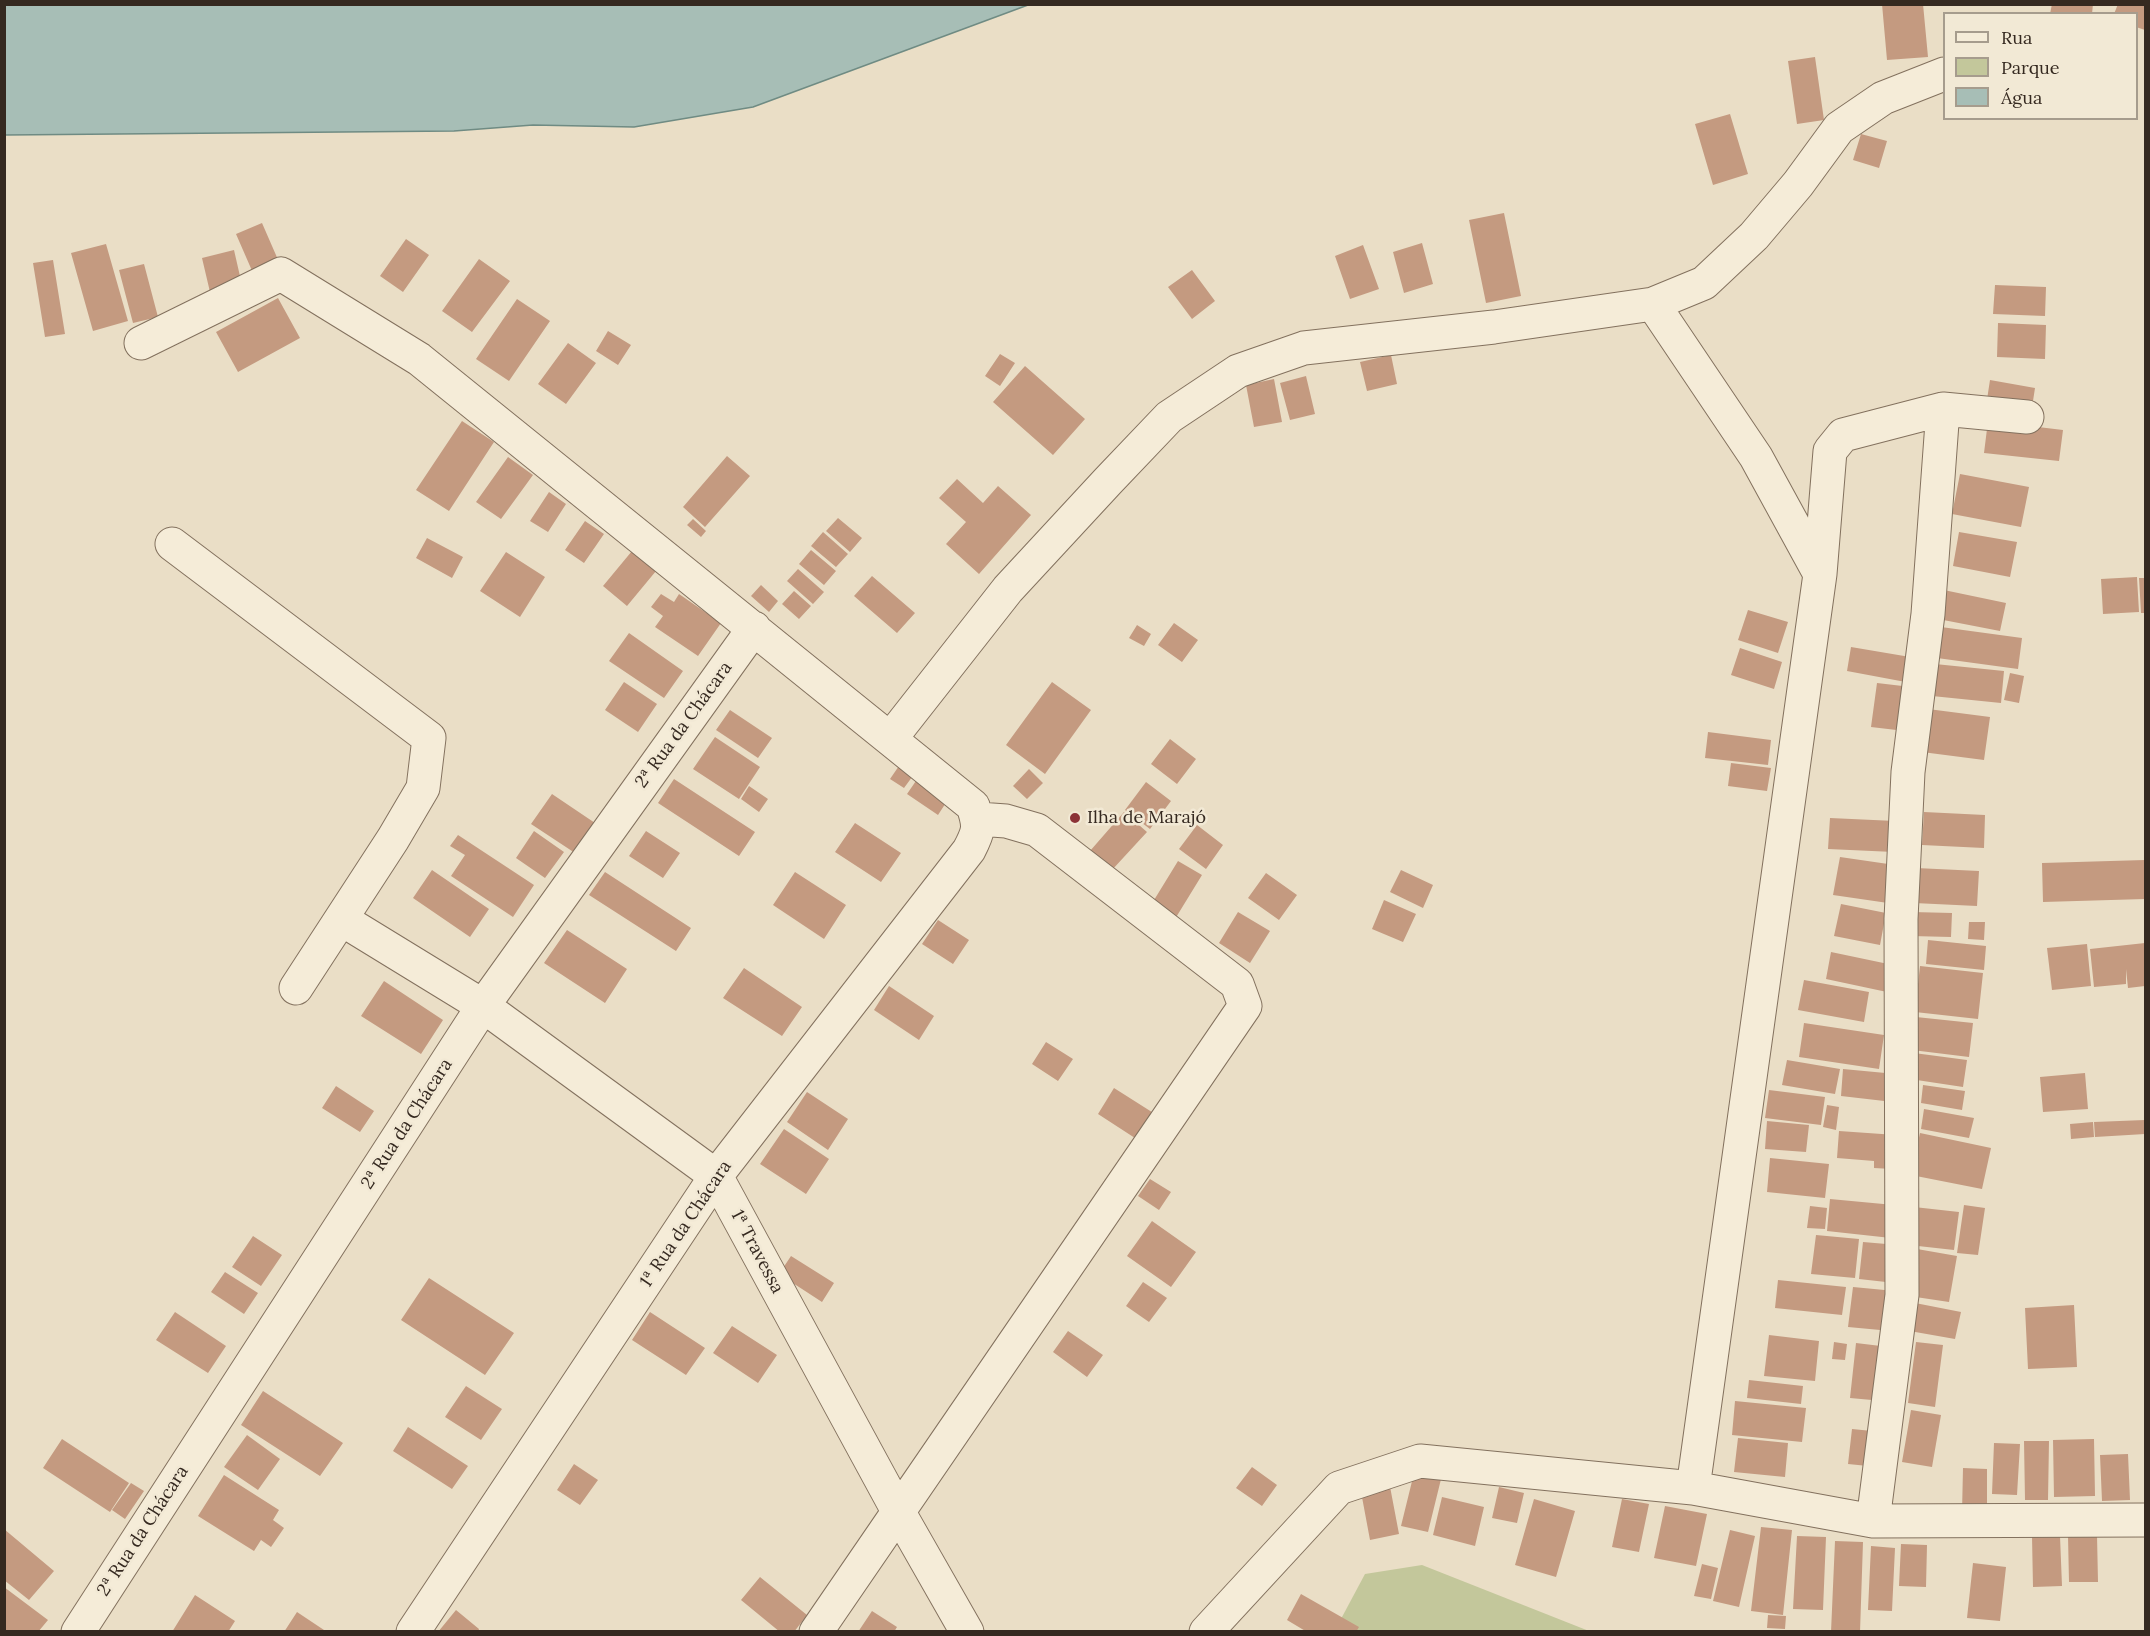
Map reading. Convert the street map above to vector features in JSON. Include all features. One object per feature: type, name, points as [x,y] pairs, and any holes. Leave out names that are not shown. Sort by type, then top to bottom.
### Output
[{"type":"street","points":[[891,738],[1008,590],[1146,441],[1169,417],[1238,371],[1304,348],[1494,327],[1653,304],[1704,283],[1754,236],[1798,184],[1839,128],[1883,98],[1943,74]]},
{"type":"street","points":[[141,342],[281,274],[420,359],[973,806],[978,825],[1006,821],[1037,830],[1237,984],[1245,1006],[816,1632]]},
{"type":"street","points":[[1653,304],[1756,457],[1820,574]]},
{"type":"street","points":[[1873,1521],[1902,1294],[1901,919],[1908,772],[1928,614],[1943,409]]},
{"type":"street","points":[[1693,1488],[1820,574],[1830,451],[1843,435],[1943,409],[2027,417]]},
{"type":"street","points":[[172,544],[429,738],[423,788],[296,988]]},
{"type":"street","name":"2ª Rua da Chácara","points":[[78,1632],[483,1006],[754,628]]},
{"type":"street","name":"1ª Rua da Chácara","points":[[413,1632],[716,1176],[969,850],[978,825]]},
{"type":"street","name":"1ª Travessa","points":[[341,919],[483,1006],[716,1176],[898,1511],[967,1632]]},
{"type":"street","points":[[1206,1632],[1339,1488],[1420,1461],[1693,1488],[1873,1521],[2145,1520]]},
{"type":"green space","points":[[1422,1565],[1589,1631],[1334,1632],[1365,1574]]},
{"type":"water","points":[[4,5],[1028,5],[753,107],[634,127],[533,125],[454,131],[5,135]]},
{"type":"building","points":[[1882,4],[1923,4],[1928,57],[1887,60]]},
{"type":"building","points":[[2052,4],[2093,4],[2092,12],[2050,12]]},
{"type":"building","points":[[2118,4],[2145,4],[2145,30],[2138,28],[2138,12],[2115,12]]},
{"type":"building","points":[[1815,57],[1824,120],[1797,124],[1788,61]]},
{"type":"building","points":[[1730,114],[1748,174],[1713,185],[1695,124]]},
{"type":"building","points":[[1861,134],[1887,141],[1879,168],[1853,160]]},
{"type":"building","points":[[1504,213],[1521,296],[1486,303],[1469,220]]},
{"type":"building","points":[[262,223],[279,262],[253,273],[236,234]]},
{"type":"building","points":[[406,239],[429,255],[403,292],[380,276]]},
{"type":"building","points":[[1422,243],[1433,284],[1404,293],[1393,252]]},
{"type":"building","points":[[106,244],[128,321],[93,331],[71,253]]},
{"type":"building","points":[[1363,245],[1379,289],[1350,299],[1335,256]]},
{"type":"building","points":[[234,250],[242,285],[210,292],[202,258]]},
{"type":"building","points":[[479,259],[510,281],[472,332],[442,311]]},
{"type":"building","points":[[53,260],[65,334],[45,337],[33,263]]},
{"type":"building","points":[[144,264],[158,317],[133,323],[119,270]]},
{"type":"building","points":[[1192,270],[1215,301],[1192,319],[1168,287]]},
{"type":"building","points":[[1995,285],[2046,287],[2045,316],[1993,314]]},
{"type":"building","points":[[278,298],[300,338],[238,372],[216,332]]},
{"type":"building","points":[[517,299],[550,321],[509,381],[476,359]]},
{"type":"building","points":[[1998,323],[2046,325],[2045,359],[1997,357]]},
{"type":"building","points":[[608,331],[631,345],[618,365],[596,351]]},
{"type":"building","points":[[568,343],[596,363],[566,404],[538,384]]},
{"type":"building","points":[[1000,354],[1015,363],[1000,386],[985,376]]},
{"type":"building","points":[[1391,355],[1397,384],[1367,391],[1360,362]]},
{"type":"building","points":[[1025,366],[1085,419],[1053,455],[993,402]]},
{"type":"building","points":[[1306,376],[1315,414],[1290,420],[1280,383]]},
{"type":"building","points":[[1274,379],[1282,422],[1254,427],[1246,385]]},
{"type":"building","points":[[1990,380],[2035,388],[2031,414],[1986,406]]},
{"type":"building","points":[[462,421],[494,442],[449,511],[416,490]]},
{"type":"building","points":[[1988,421],[2063,430],[2059,461],[1984,453]]},
{"type":"building","points":[[727,456],[750,476],[705,527],[683,507]]},
{"type":"building","points":[[508,457],[533,475],[501,519],[476,502]]},
{"type":"building","points":[[1960,474],[2029,487],[2021,527],[1952,514]]},
{"type":"building","points":[[957,479],[983,503],[998,486],[1031,515],[979,574],[946,544],[966,522],[939,498]]},
{"type":"building","points":[[549,492],[566,504],[548,532],[530,521]]},
{"type":"building","points":[[838,518],[862,538],[850,552],[826,531]]},
{"type":"building","points":[[693,519],[706,531],[701,537],[687,525]]},
{"type":"building","points":[[585,521],[604,534],[584,563],[565,550]]},
{"type":"building","points":[[823,532],[848,554],[836,567],[811,546]]},
{"type":"building","points":[[1959,532],[2017,542],[2010,577],[1953,566]]},
{"type":"building","points":[[427,538],[463,557],[452,578],[416,558]]},
{"type":"building","points":[[811,550],[836,571],[824,585],[799,564]]},
{"type":"building","points":[[632,551],[656,571],[627,606],[603,586]]},
{"type":"building","points":[[506,552],[545,577],[520,617],[480,591]]},
{"type":"building","points":[[798,569],[824,592],[813,604],[787,581]]},
{"type":"building","points":[[872,576],[915,613],[897,633],[854,596]]},
{"type":"building","points":[[2137,577],[2139,612],[2103,614],[2101,579]]},
{"type":"building","points":[[2139,578],[2145,578],[2145,613],[2141,613]]},
{"type":"building","points":[[761,585],[778,601],[769,612],[751,596]]},
{"type":"building","points":[[1939,589],[2006,603],[2000,631],[1933,618]]},
{"type":"building","points":[[794,591],[811,606],[799,619],[782,604]]},
{"type":"building","points":[[661,594],[674,602],[679,594],[721,623],[698,656],[655,627],[663,616],[651,607]]},
{"type":"building","points":[[1748,610],[1788,622],[1778,653],[1738,640]]},
{"type":"building","points":[[1174,623],[1198,640],[1182,662],[1158,645]]},
{"type":"building","points":[[1137,625],[1151,634],[1144,646],[1129,638]]},
{"type":"building","points":[[1941,627],[2022,638],[2018,669],[1937,658]]},
{"type":"building","points":[[629,633],[683,671],[664,698],[609,661]]},
{"type":"building","points":[[1851,647],[1916,658],[1911,683],[1847,671]]},
{"type":"building","points":[[1740,648],[1782,662],[1774,689],[1731,675]]},
{"type":"building","points":[[1935,664],[2004,671],[2001,703],[1932,696]]},
{"type":"building","points":[[2010,673],[2024,676],[2019,703],[2004,700]]},
{"type":"building","points":[[624,682],[657,704],[638,732],[605,710]]},
{"type":"building","points":[[1052,682],[1091,710],[1045,774],[1006,745]]},
{"type":"building","points":[[1877,683],[1911,687],[1905,731],[1871,727]]},
{"type":"building","points":[[1928,709],[1990,717],[1984,760],[1922,752]]},
{"type":"building","points":[[730,710],[772,738],[758,758],[716,730]]},
{"type":"building","points":[[1708,732],[1771,740],[1768,765],[1705,758]]},
{"type":"building","points":[[715,737],[760,767],[739,799],[693,769]]},
{"type":"building","points":[[1170,739],[1196,759],[1177,784],[1151,764]]},
{"type":"building","points":[[901,763],[915,773],[904,788],[890,779]]},
{"type":"building","points":[[1731,763],[1771,768],[1767,791],[1728,786]]},
{"type":"building","points":[[1029,769],[1043,783],[1027,799],[1013,786]]},
{"type":"building","points":[[920,775],[951,795],[938,815],[907,794]]},
{"type":"building","points":[[674,779],[755,832],[739,856],[658,803]]},
{"type":"building","points":[[1146,782],[1171,801],[1150,829],[1125,810]]},
{"type":"building","points":[[749,786],[768,799],[759,812],[741,799]]},
{"type":"building","points":[[552,794],[595,823],[575,853],[531,824]]},
{"type":"building","points":[[1124,812],[1147,832],[1112,870],[1090,851]]},
{"type":"building","points":[[1924,812],[1985,815],[1984,848],[1922,845]]},
{"type":"building","points":[[1830,818],[1895,821],[1894,852],[1828,849]]},
{"type":"building","points":[[855,823],[901,853],[881,882],[835,852]]},
{"type":"building","points":[[1197,825],[1223,845],[1206,869],[1179,849]]},
{"type":"building","points":[[534,831],[564,852],[545,878],[516,858]]},
{"type":"building","points":[[646,831],[680,853],[663,878],[629,856]]},
{"type":"building","points":[[458,835],[534,885],[513,917],[451,876],[465,855],[450,846]]},
{"type":"building","points":[[1840,857],[1895,865],[1888,903],[1833,895]]},
{"type":"building","points":[[2145,860],[2145,899],[2043,902],[2042,863]]},
{"type":"building","points":[[1178,861],[1202,875],[1175,919],[1151,905]]},
{"type":"building","points":[[1916,868],[1979,871],[1977,906],[1914,903]]},
{"type":"building","points":[[432,870],[489,909],[470,937],[413,898]]},
{"type":"building","points":[[1401,870],[1433,885],[1423,908],[1390,892]]},
{"type":"building","points":[[605,872],[691,928],[676,951],[589,895]]},
{"type":"building","points":[[795,872],[846,905],[824,939],[773,905]]},
{"type":"building","points":[[1266,873],[1297,895],[1279,920],[1248,898]]},
{"type":"building","points":[[1384,900],[1416,914],[1403,942],[1372,929]]},
{"type":"building","points":[[1841,904],[1886,913],[1880,945],[1834,936]]},
{"type":"building","points":[[1238,912],[1270,931],[1250,963],[1219,943]]},
{"type":"building","points":[[1912,912],[1952,913],[1951,937],[1911,936]]},
{"type":"building","points":[[938,920],[969,940],[953,964],[922,944]]},
{"type":"building","points":[[1969,922],[1985,922],[1984,940],[1968,939]]},
{"type":"building","points":[[567,930],[627,969],[605,1003],[544,963]]},
{"type":"building","points":[[1928,940],[1986,946],[1984,970],[1926,964]]},
{"type":"building","points":[[2145,943],[2145,986],[2128,988],[2126,969],[2126,984],[2094,987],[2090,949]]},
{"type":"building","points":[[2087,944],[2091,986],[2052,990],[2047,948]]},
{"type":"building","points":[[1831,952],[1893,965],[1887,992],[1826,979]]},
{"type":"building","points":[[1920,966],[1983,973],[1978,1019],[1915,1012]]},
{"type":"building","points":[[744,968],[802,1007],[782,1036],[723,998]]},
{"type":"building","points":[[1804,980],[1869,992],[1864,1022],[1798,1010]]},
{"type":"building","points":[[384,981],[443,1020],[421,1054],[361,1016]]},
{"type":"building","points":[[889,986],[934,1016],[919,1040],[874,1010]]},
{"type":"building","points":[[1916,1017],[1973,1023],[1969,1057],[1912,1050]]},
{"type":"building","points":[[1804,1023],[1884,1035],[1879,1069],[1799,1057]]},
{"type":"building","points":[[1046,1042],[1073,1059],[1058,1081],[1032,1064]]},
{"type":"building","points":[[1914,1053],[1967,1060],[1963,1087],[1910,1079]]},
{"type":"building","points":[[1787,1060],[1840,1069],[1835,1094],[1782,1085]]},
{"type":"building","points":[[1843,1069],[1896,1074],[1893,1102],[1841,1096]]},
{"type":"building","points":[[2085,1073],[2088,1109],[2043,1112],[2040,1077]]},
{"type":"building","points":[[1923,1085],[1965,1091],[1962,1110],[1921,1103]]},
{"type":"building","points":[[336,1086],[374,1111],[360,1132],[322,1108]]},
{"type":"building","points":[[1114,1088],[1155,1114],[1138,1140],[1098,1114]]},
{"type":"building","points":[[1769,1090],[1825,1097],[1821,1125],[1765,1118]]},
{"type":"building","points":[[807,1092],[848,1119],[828,1150],[787,1122]]},
{"type":"building","points":[[1827,1105],[1839,1107],[1836,1130],[1823,1127]]},
{"type":"building","points":[[1924,1109],[1974,1118],[1969,1138],[1921,1129]]},
{"type":"building","points":[[2145,1120],[2145,1134],[2095,1137],[2094,1122]]},
{"type":"building","points":[[1767,1121],[1809,1125],[1806,1152],[1765,1149]]},
{"type":"building","points":[[2093,1122],[2094,1137],[2071,1139],[2070,1124]]},
{"type":"building","points":[[784,1129],[829,1159],[806,1194],[760,1164]]},
{"type":"building","points":[[1839,1131],[1896,1135],[1892,1169],[1874,1168],[1874,1161],[1837,1158]]},
{"type":"building","points":[[1920,1133],[1991,1148],[1982,1189],[1911,1175]]},
{"type":"building","points":[[1770,1158],[1829,1164],[1825,1198],[1767,1192]]},
{"type":"building","points":[[1150,1179],[1171,1192],[1159,1210],[1138,1196]]},
{"type":"building","points":[[1830,1199],[1894,1205],[1891,1238],[1827,1231]]},
{"type":"building","points":[[1964,1205],[1985,1208],[1978,1255],[1957,1253]]},
{"type":"building","points":[[1810,1206],[1827,1208],[1825,1229],[1807,1228]]},
{"type":"building","points":[[1914,1207],[1959,1212],[1954,1250],[1909,1245]]},
{"type":"building","points":[[1152,1221],[1196,1252],[1171,1287],[1127,1256]]},
{"type":"building","points":[[1816,1235],[1859,1239],[1855,1278],[1811,1274]]},
{"type":"building","points":[[253,1236],[282,1255],[261,1286],[232,1267]]},
{"type":"building","points":[[1863,1242],[1898,1245],[1895,1283],[1859,1279]]},
{"type":"building","points":[[1917,1249],[1957,1256],[1949,1302],[1909,1296]]},
{"type":"building","points":[[791,1256],[834,1283],[822,1302],[779,1274]]},
{"type":"building","points":[[225,1272],[258,1293],[244,1314],[211,1292]]},
{"type":"building","points":[[429,1278],[514,1333],[485,1375],[401,1320]]},
{"type":"building","points":[[1778,1280],[1846,1287],[1842,1315],[1775,1308]]},
{"type":"building","points":[[1143,1282],[1167,1298],[1149,1322],[1126,1306]]},
{"type":"building","points":[[1853,1287],[1895,1291],[1891,1331],[1848,1327]]},
{"type":"building","points":[[1910,1302],[1961,1312],[1955,1339],[1904,1330]]},
{"type":"building","points":[[2074,1305],[2077,1367],[2028,1369],[2025,1308]]},
{"type":"building","points":[[175,1312],[226,1346],[208,1373],[156,1340]]},
{"type":"building","points":[[650,1312],[705,1348],[686,1375],[632,1340]]},
{"type":"building","points":[[732,1326],[777,1355],[758,1383],[713,1353]]},
{"type":"building","points":[[1068,1331],[1103,1355],[1087,1377],[1053,1352]]},
{"type":"building","points":[[1769,1335],[1819,1341],[1815,1381],[1764,1376]]},
{"type":"building","points":[[1834,1342],[1847,1344],[1845,1360],[1832,1359]]},
{"type":"building","points":[[1916,1342],[1943,1345],[1935,1407],[1908,1403]]},
{"type":"building","points":[[1856,1343],[1889,1347],[1883,1401],[1850,1398]]},
{"type":"building","points":[[1749,1380],[1803,1386],[1801,1404],[1747,1398]]},
{"type":"building","points":[[466,1386],[502,1409],[481,1440],[445,1417]]},
{"type":"building","points":[[263,1391],[343,1443],[320,1476],[241,1425]]},
{"type":"building","points":[[1735,1401],[1806,1408],[1802,1442],[1732,1435]]},
{"type":"building","points":[[1911,1410],[1941,1415],[1932,1467],[1902,1462]]},
{"type":"building","points":[[408,1427],[468,1466],[452,1489],[393,1451]]},
{"type":"building","points":[[1852,1429],[1882,1432],[1878,1467],[1848,1464]]},
{"type":"building","points":[[247,1435],[280,1459],[258,1490],[224,1467]]},
{"type":"building","points":[[1738,1438],[1788,1443],[1785,1477],[1734,1472]]},
{"type":"building","points":[[62,1439],[129,1483],[110,1512],[43,1468]]},
{"type":"building","points":[[2094,1439],[2095,1496],[2054,1497],[2053,1440]]},
{"type":"building","points":[[2024,1441],[2049,1441],[2048,1500],[2025,1500]]},
{"type":"building","points":[[1994,1443],[2020,1444],[2017,1495],[1992,1494]]},
{"type":"building","points":[[2128,1454],[2130,1500],[2102,1501],[2100,1455]]},
{"type":"building","points":[[574,1464],[598,1480],[580,1505],[557,1490]]},
{"type":"building","points":[[1416,1465],[1443,1471],[1428,1532],[1401,1526]]},
{"type":"building","points":[[1252,1467],[1277,1485],[1262,1506],[1236,1488]]},
{"type":"building","points":[[1963,1468],[1987,1469],[1987,1513],[1962,1513]]},
{"type":"building","points":[[224,1475],[279,1510],[273,1520],[284,1528],[271,1547],[261,1540],[254,1551],[198,1516]]},
{"type":"building","points":[[1388,1476],[1399,1534],[1370,1540],[1359,1481]]},
{"type":"building","points":[[131,1483],[144,1491],[125,1519],[112,1510]]},
{"type":"building","points":[[1499,1487],[1524,1493],[1517,1523],[1492,1518]]},
{"type":"building","points":[[1442,1497],[1484,1507],[1475,1546],[1433,1535]]},
{"type":"building","points":[[1534,1499],[1575,1511],[1556,1577],[1515,1565]]},
{"type":"building","points":[[1622,1499],[1649,1504],[1639,1552],[1612,1547]]},
{"type":"building","points":[[1665,1506],[1707,1514],[1696,1566],[1654,1558]]},
{"type":"building","points":[[1761,1527],[1792,1530],[1783,1615],[1751,1611]]},
{"type":"building","points":[[4,1529],[54,1571],[29,1600],[4,1580]]},
{"type":"building","points":[[1730,1530],[1755,1536],[1739,1607],[1713,1601]]},
{"type":"building","points":[[2097,1535],[2098,1582],[2069,1582],[2068,1536]]},
{"type":"building","points":[[1797,1536],[1826,1537],[1823,1610],[1793,1609]]},
{"type":"building","points":[[2032,1536],[2060,1536],[2062,1586],[2033,1587]]},
{"type":"building","points":[[1835,1541],[1863,1542],[1860,1632],[1831,1632]]},
{"type":"building","points":[[1901,1544],[1927,1545],[1926,1587],[1899,1586]]},
{"type":"building","points":[[1871,1546],[1895,1548],[1892,1611],[1868,1610]]},
{"type":"building","points":[[1973,1563],[2006,1567],[2000,1621],[1967,1618]]},
{"type":"building","points":[[1702,1564],[1718,1568],[1711,1599],[1694,1596]]},
{"type":"building","points":[[760,1577],[807,1615],[794,1632],[780,1632],[741,1600]]},
{"type":"building","points":[[4,1587],[48,1620],[38,1632],[4,1632]]},
{"type":"building","points":[[1301,1594],[1359,1627],[1356,1632],[1307,1632],[1287,1620]]},
{"type":"building","points":[[195,1595],[235,1621],[228,1632],[172,1632]]},
{"type":"building","points":[[456,1610],[479,1629],[478,1632],[438,1632]]},
{"type":"building","points":[[872,1611],[897,1627],[894,1632],[858,1632]]},
{"type":"building","points":[[297,1612],[327,1632],[284,1632]]},
{"type":"building","points":[[1768,1615],[1786,1616],[1785,1629],[1767,1628]]},
{"type":"place","name":"Ilha de Marajó","points":[[1075,818]]}]
